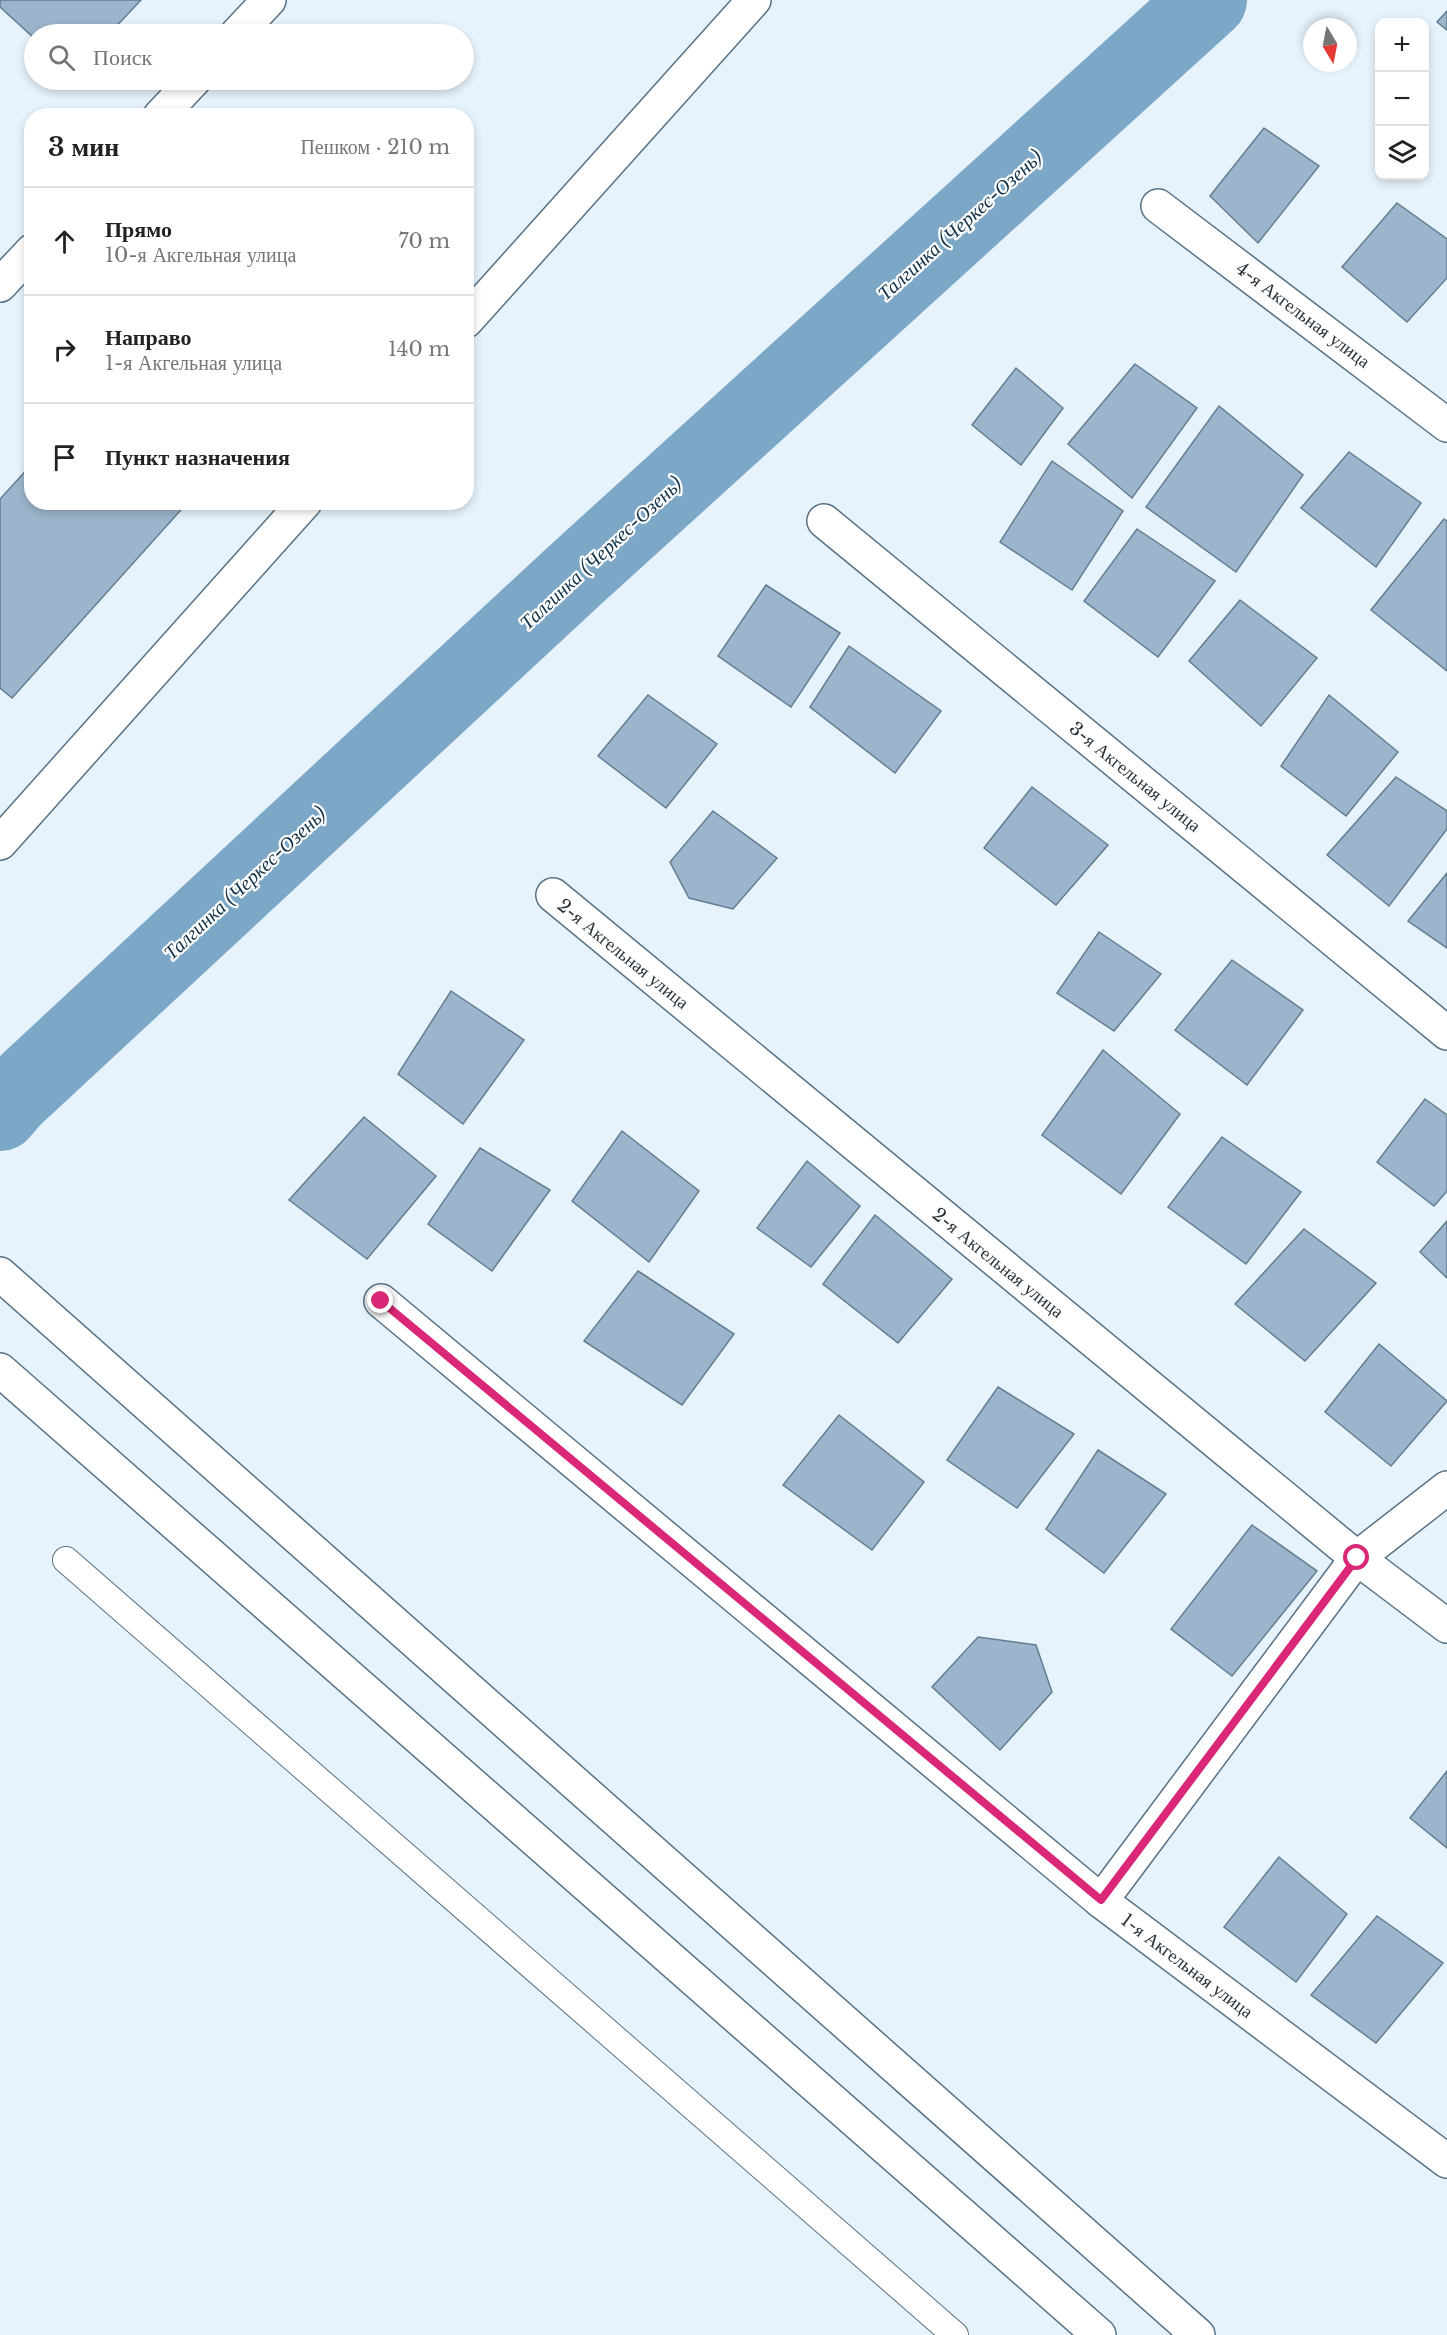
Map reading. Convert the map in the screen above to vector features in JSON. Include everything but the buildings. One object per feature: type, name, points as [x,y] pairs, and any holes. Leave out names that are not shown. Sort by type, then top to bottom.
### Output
[{"type":"street","points":[[246,24],[269,0]]},
{"type":"street","points":[[474,312],[754,0]]},
{"type":"street","points":[[168,108],[185,90]]},
{"type":"street","name":"4-я Акгельная улица","points":[[1158,206],[1447,424]]},
{"type":"street","points":[[0,285],[24,260]]},
{"type":"street","points":[[0,843],[297,510]]},
{"type":"street","name":"3-я Акгельная улица","points":[[824,521],[1447,1034]]},
{"type":"street","name":"2-я Акгельная улица","points":[[553,896],[1357,1558],[1447,1626]]},
{"type":"street","points":[[1,1275],[1198,2335]]},
{"type":"street","name":"1-я Акгельная улица","points":[[381,1301],[1101,1900],[1447,2161]]},
{"type":"street","points":[[0,1371],[1099,2335]]},
{"type":"street","points":[[1101,1900],[1357,1558],[1447,1488]]},
{"type":"lane","points":[[66,1560],[955,2335]]},
{"type":"waterway","name":"Талгинка (Черкес-Озень)","points":[[0,1112],[11,1099],[573,577],[1208,0]]},
{"type":"route","points":[[381,1301],[1101,1900],[1357,1558]]}]
